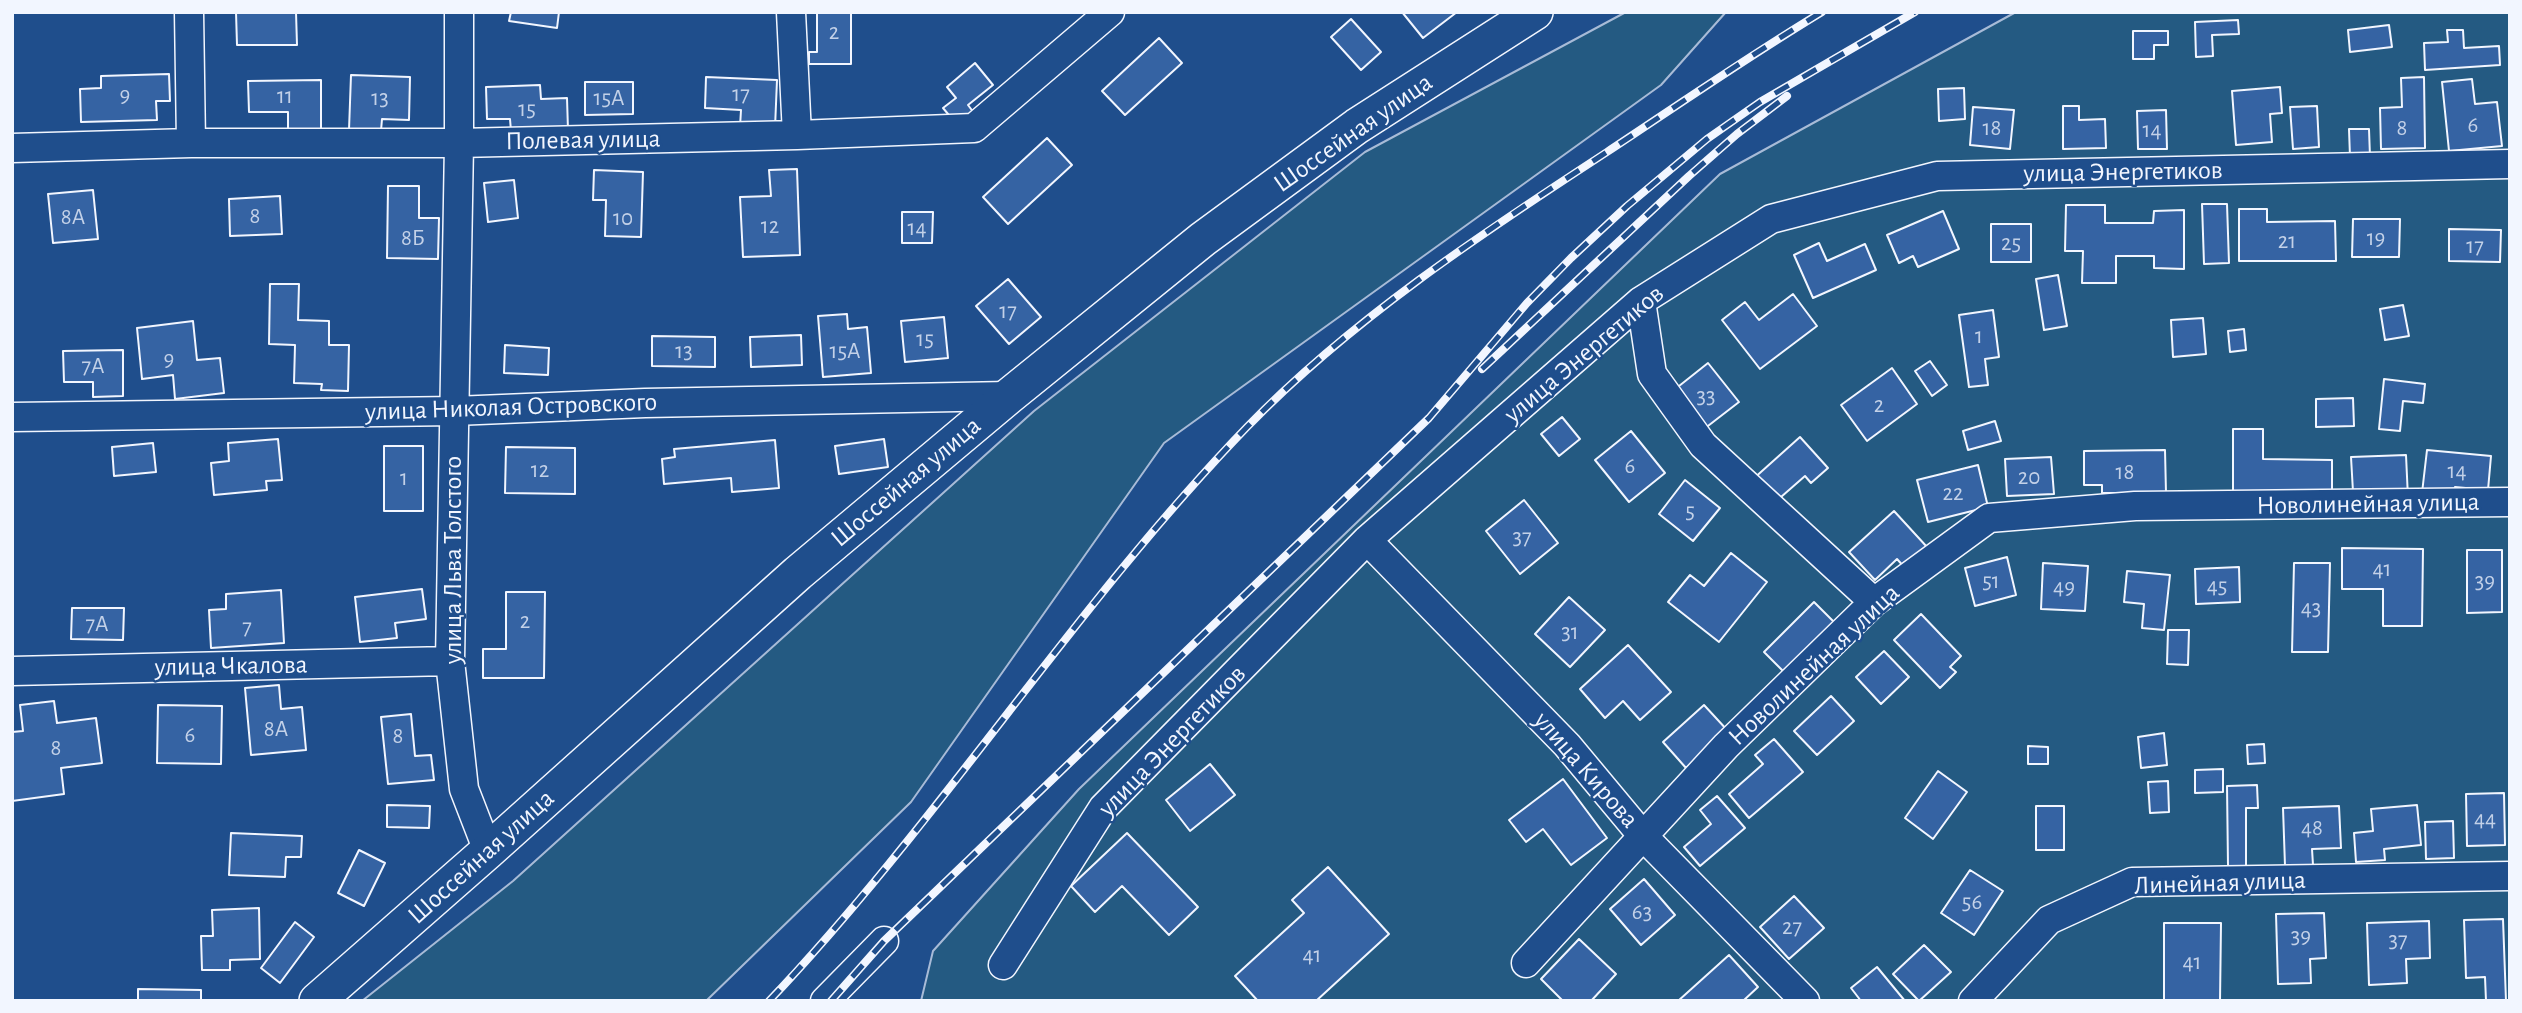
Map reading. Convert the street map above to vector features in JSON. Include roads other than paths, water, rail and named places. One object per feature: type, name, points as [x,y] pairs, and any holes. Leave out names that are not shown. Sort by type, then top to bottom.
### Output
[{"type":"main road","name":"Шоссейная улица","points":[[317,1001],[798,573],[1009,396],[1203,239],[1357,126],[1535,12]]},
{"type":"street","points":[[189,12],[191,143]]},
{"type":"street","name":"улица Льва Толстого","points":[[459,12],[450,661],[464,789],[488,851]]},
{"type":"street","points":[[791,12],[797,135]]},
{"type":"street","name":"Полевая улица","points":[[12,148],[191,143],[459,143],[974,128],[1110,12]]},
{"type":"street","name":"улица Энергетиков","points":[[1003,965],[1103,808],[1367,540],[1642,301],[1771,219],[1937,176],[2510,164]]},
{"type":"street","points":[[1642,301],[1652,374],[1703,445],[1874,603]]},
{"type":"street","name":"улица Николая Островского","points":[[12,417],[455,411],[645,403],[1009,396]]},
{"type":"street","name":"Новолинейная улица","points":[[1526,963],[1726,746],[1874,603],[1989,518],[2135,506],[2510,502]]},
{"type":"street","name":"улица Кирова","points":[[1367,540],[1567,745],[1642,835],[1805,1001]]},
{"type":"street","name":"улица Чкалова","points":[[12,671],[450,661]]},
{"type":"street","name":"Линейная улица","points":[[1973,1001],[2049,920],[2132,883],[2510,876]]},
{"type":"street","points":[[825,1001],[884,941]]},
{"type":"railway","points":[[769,1001],[832,932],[892,860],[1124,567],[1184,496],[1287,388],[1374,314],[1465,247],[1822,12]]},
{"type":"railway","points":[[831,1001],[884,941],[1429,418],[1527,303],[1627,206],[1707,139],[1760,102],[1915,12]]},
{"type":"railway","points":[[1482,369],[1689,176],[1737,134],[1787,96]]}]
